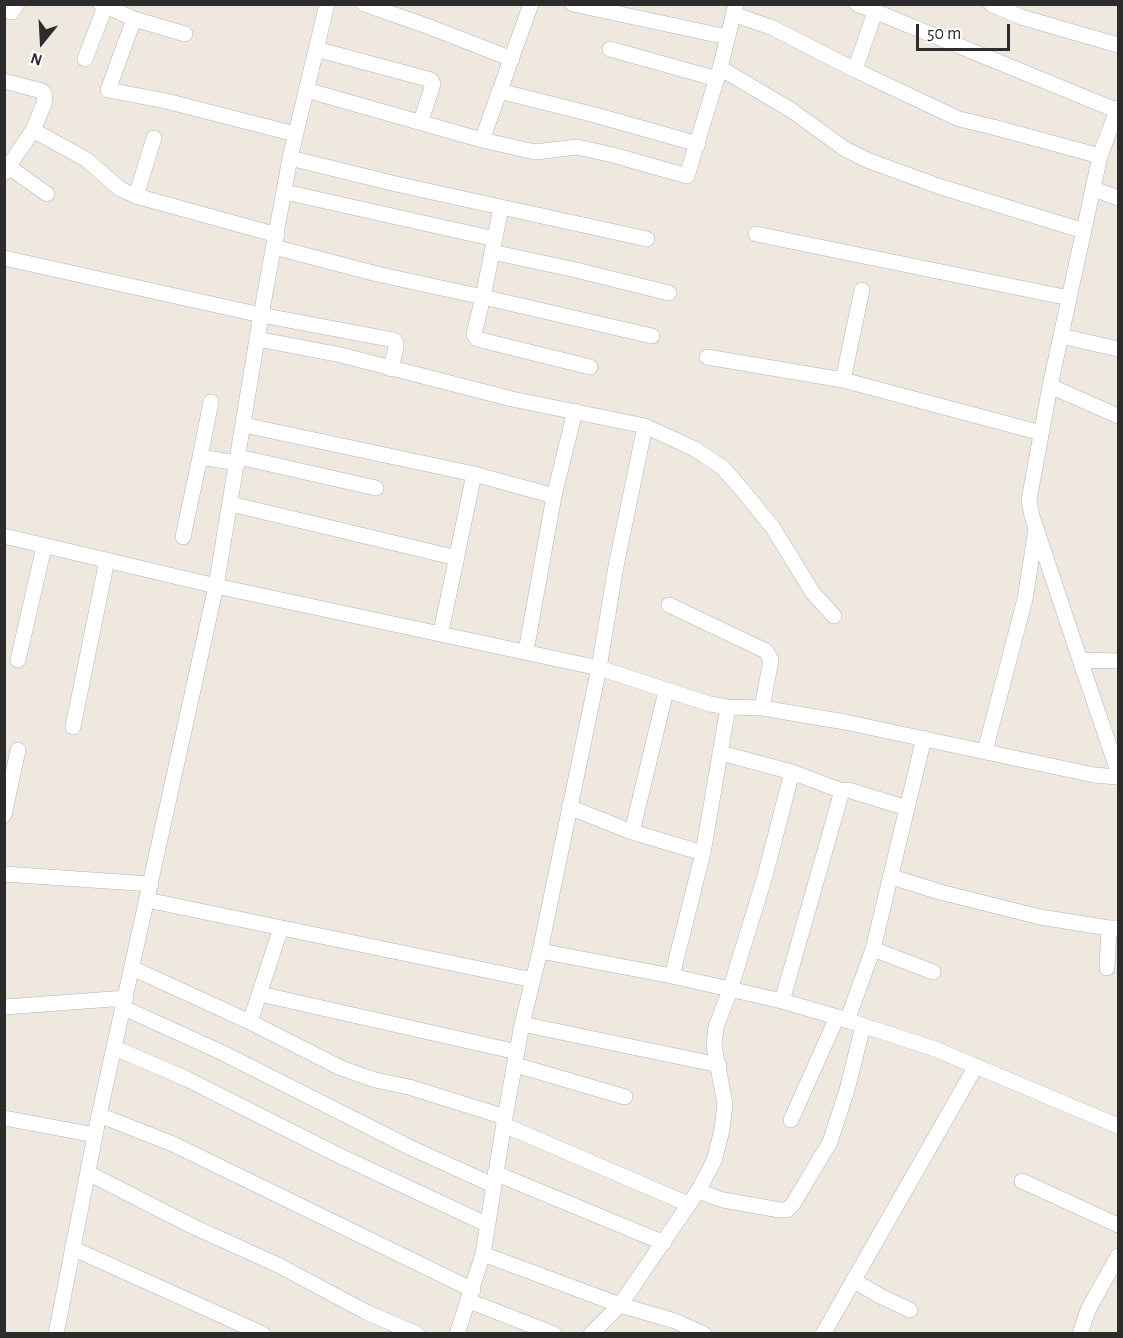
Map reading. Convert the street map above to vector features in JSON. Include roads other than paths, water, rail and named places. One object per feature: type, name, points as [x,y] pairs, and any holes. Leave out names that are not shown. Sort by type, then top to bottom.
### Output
[{"type":"street","points":[[4,10],[12,12],[16,4]]},
{"type":"street","points":[[56,1334],[99,1114],[216,586],[261,315],[290,158],[327,4]]},
{"type":"street","points":[[364,4],[512,59]]},
{"type":"street","points":[[482,140],[531,4]]},
{"type":"street","points":[[573,4],[727,37]]},
{"type":"street","points":[[857,4],[1118,113],[1100,156],[1050,386],[1029,500],[1080,660],[1119,771]]},
{"type":"street","points":[[992,4],[1021,17],[1119,45]]},
{"type":"street","points":[[86,59],[103,6],[134,19],[185,34]]},
{"type":"street","points":[[306,90],[482,140],[534,152],[577,147],[687,176],[719,74],[734,9],[959,119],[1100,156]]},
{"type":"street","points":[[855,70],[875,12]]},
{"type":"street","points":[[134,19],[108,90],[166,101],[295,134]]},
{"type":"street","points":[[316,49],[431,80],[433,84],[421,121]]},
{"type":"street","points":[[610,49],[719,74],[791,110],[845,149],[867,160],[948,189],[1084,231]]},
{"type":"street","points":[[4,81],[42,91],[45,96],[33,130],[7,170],[47,194]]},
{"type":"street","points":[[499,91],[698,144]]},
{"type":"street","points":[[33,130],[87,160],[120,189],[136,196],[377,274],[652,336]]},
{"type":"street","points":[[136,196],[154,138]]},
{"type":"street","points":[[290,158],[647,239]]},
{"type":"street","points":[[1094,189],[1119,198]]},
{"type":"street","points":[[285,192],[669,293]]},
{"type":"street","points":[[501,207],[474,334],[477,339],[590,367]]},
{"type":"street","points":[[756,234],[1069,298]]},
{"type":"street","points":[[4,258],[261,315],[394,340],[396,347],[391,369]]},
{"type":"street","points":[[843,380],[862,290]]},
{"type":"street","points":[[1061,336],[1119,349]]},
{"type":"street","points":[[257,339],[340,355],[512,399],[645,426],[695,449],[723,468],[773,528],[813,593],[834,616]]},
{"type":"street","points":[[707,357],[843,380],[1041,433]]},
{"type":"street","points":[[1050,386],[1119,416]]},
{"type":"street","points":[[183,537],[211,402]]},
{"type":"street","points":[[526,651],[554,496],[575,411]]},
{"type":"street","points":[[244,425],[474,474],[554,496]]},
{"type":"street","points":[[457,1334],[483,1254],[486,1224],[522,1024],[540,951],[599,668],[616,566],[645,426]]},
{"type":"street","points":[[200,457],[238,460],[376,488]]},
{"type":"street","points":[[441,633],[474,474]]},
{"type":"street","points":[[231,504],[458,558]]},
{"type":"street","points":[[985,751],[1025,599],[1036,526]]},
{"type":"street","points":[[4,536],[216,586],[599,668],[666,691],[728,707],[762,708],[924,738],[1094,775],[1119,777]]},
{"type":"street","points":[[18,660],[44,547]]},
{"type":"street","points":[[73,727],[107,560]]},
{"type":"street","points":[[669,605],[766,651],[771,660],[762,708]]},
{"type":"street","points":[[1080,660],[1119,661]]},
{"type":"street","points":[[632,832],[666,691]]},
{"type":"street","points":[[672,976],[702,853],[728,707]]},
{"type":"street","points":[[791,1120],[842,1019],[873,949],[924,738]]},
{"type":"street","points":[[4,815],[18,750]]},
{"type":"street","points":[[721,753],[792,772],[842,791],[848,790],[907,808]]},
{"type":"street","points":[[591,1334],[620,1305],[698,1191],[714,1161],[722,1130],[725,1104],[714,1046],[716,1027],[730,990],[765,876],[792,772]]},
{"type":"street","points":[[782,1001],[838,797],[842,791]]},
{"type":"street","points":[[569,807],[632,832],[702,853]]},
{"type":"street","points":[[4,874],[151,884]]},
{"type":"street","points":[[892,878],[1040,916],[1114,928],[1107,968]]},
{"type":"street","points":[[147,900],[533,980]]},
{"type":"street","points":[[250,1022],[281,928]]},
{"type":"street","points":[[873,949],[933,972]]},
{"type":"street","points":[[540,951],[672,976],[782,1001],[842,1019],[935,1049],[1119,1126]]},
{"type":"street","points":[[132,968],[250,1022],[341,1068],[504,1121],[688,1204]]},
{"type":"street","points":[[260,994],[517,1058],[625,1097]]},
{"type":"street","points":[[4,1007],[125,1003],[409,1147],[664,1243]]},
{"type":"street","points":[[522,1024],[719,1065]]},
{"type":"street","points":[[698,1191],[723,1200],[780,1210],[787,1210],[793,1204],[830,1142],[844,1100],[863,1026]]},
{"type":"street","points":[[115,1048],[187,1079],[336,1154],[486,1224]]},
{"type":"street","points":[[823,1334],[976,1066]]},
{"type":"street","points":[[99,1114],[184,1149],[471,1295],[554,1334]]},
{"type":"street","points":[[4,1118],[95,1135]]},
{"type":"street","points":[[88,1173],[194,1227],[278,1265],[368,1312],[417,1334]]},
{"type":"street","points":[[1022,1181],[1119,1225]]},
{"type":"street","points":[[72,1248],[242,1329],[263,1334]]},
{"type":"street","points":[[483,1254],[672,1327],[704,1334]]},
{"type":"street","points":[[1080,1334],[1088,1310],[1119,1256]]},
{"type":"street","points":[[853,1281],[910,1310]]}]
